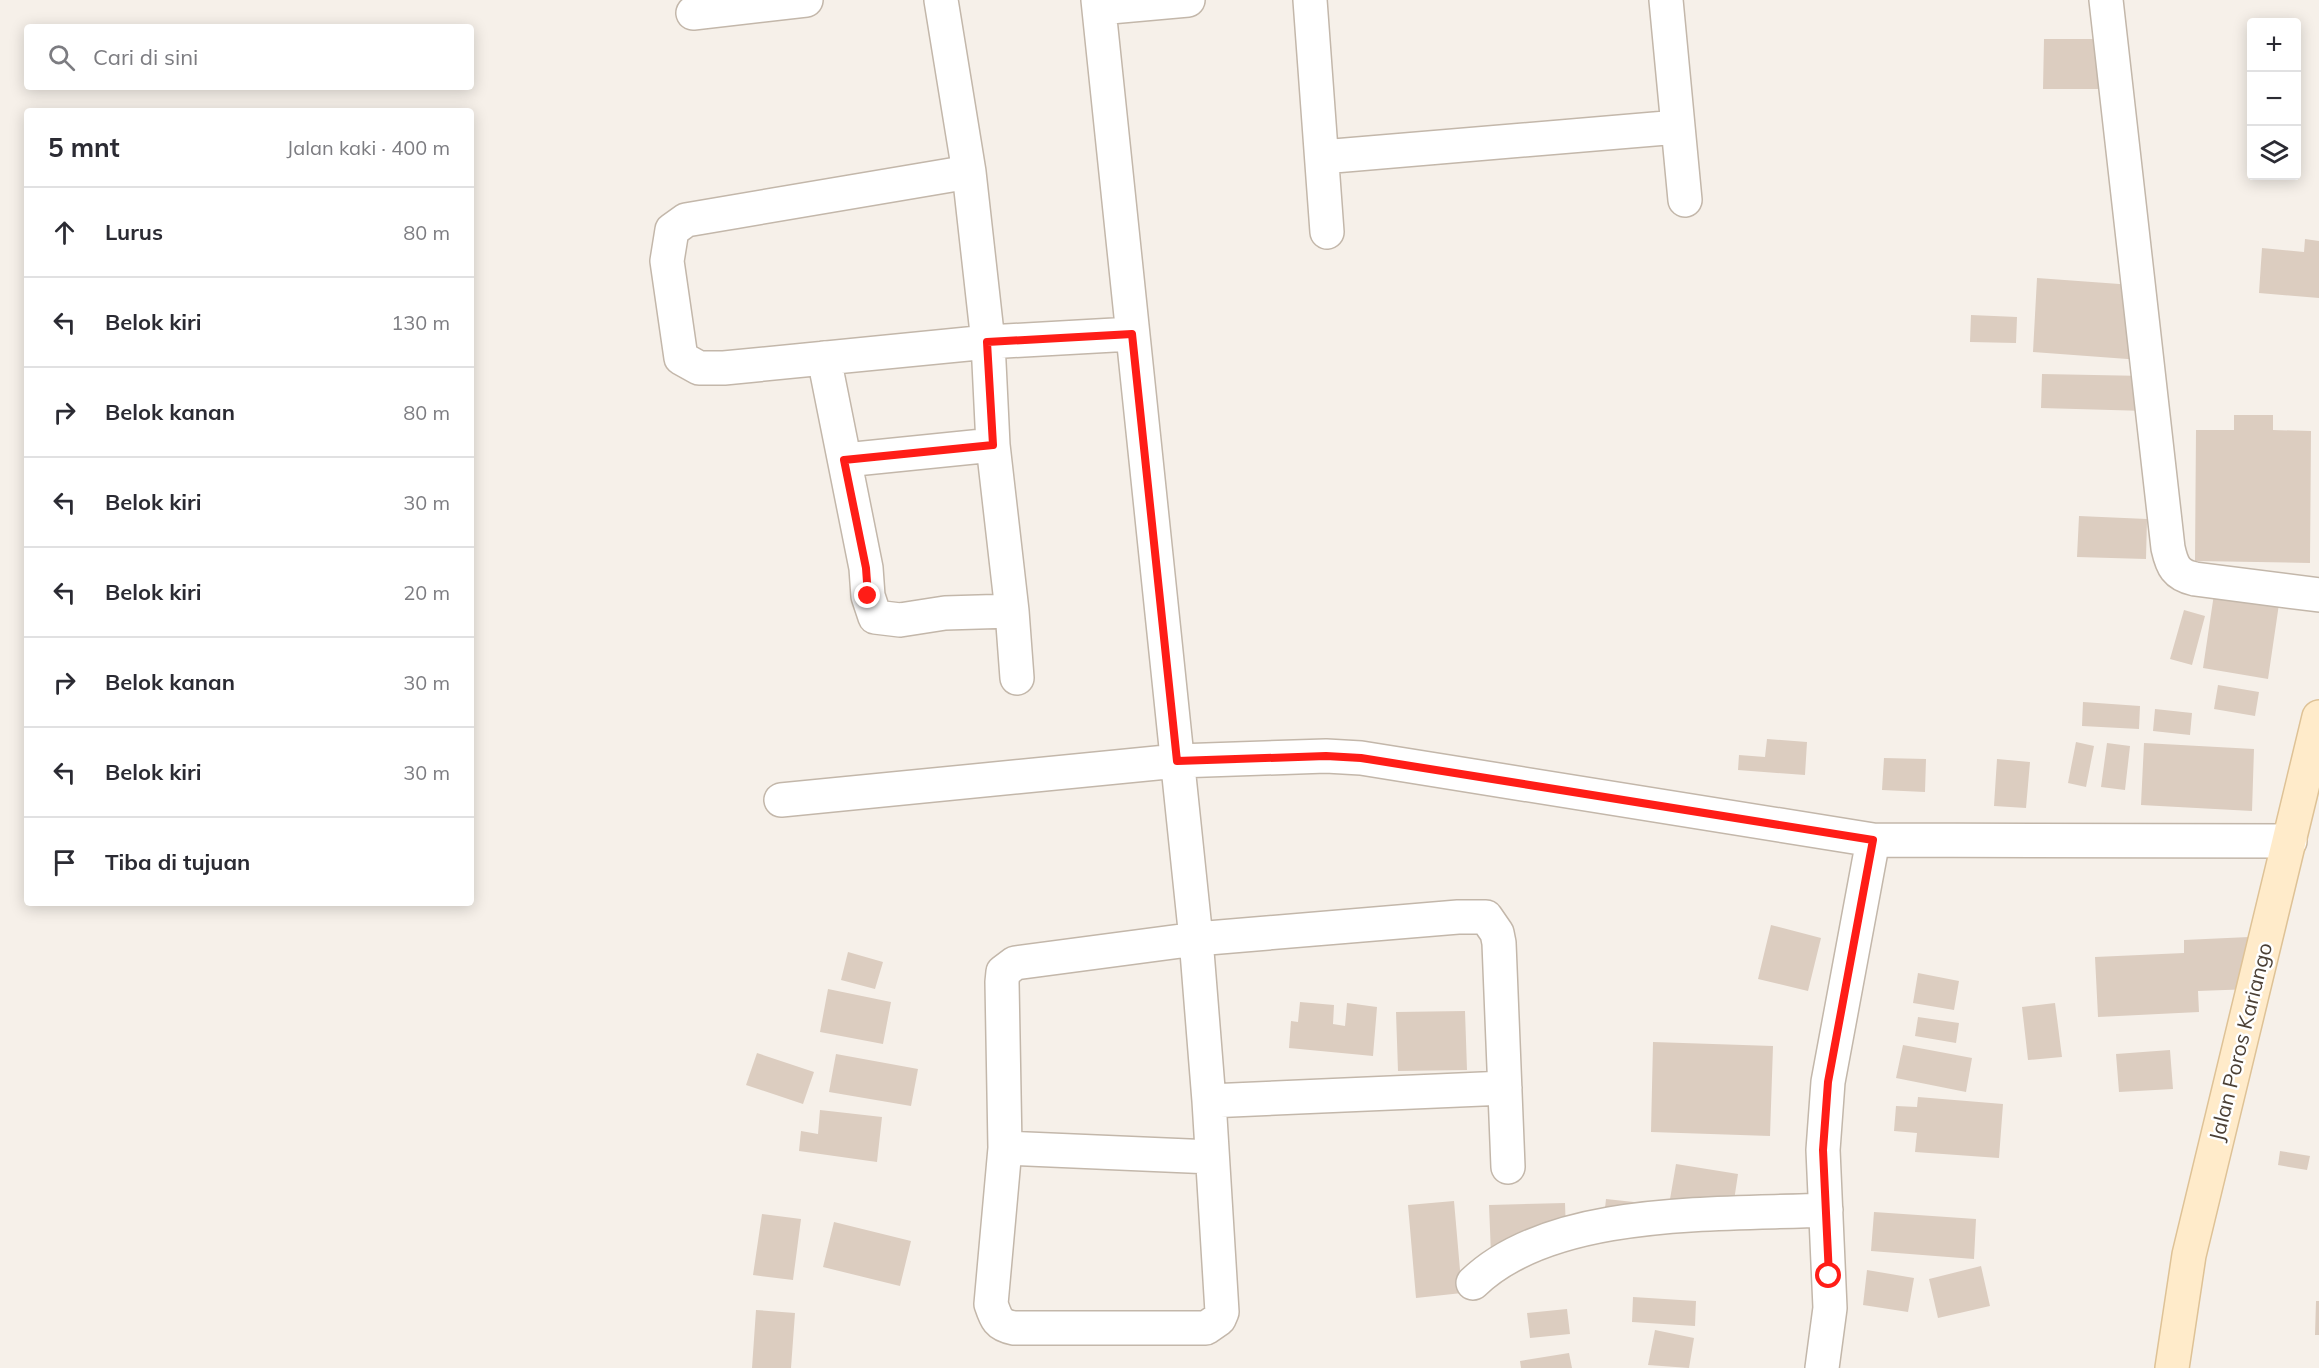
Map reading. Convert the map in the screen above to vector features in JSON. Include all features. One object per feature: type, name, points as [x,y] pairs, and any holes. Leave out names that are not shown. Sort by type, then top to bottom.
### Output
[{"type":"main road","name":"Jalan Poros Kariango","points":[[2172,1368],[2189,1255],[2319,717]]},
{"type":"street","points":[[693,13],[735,4],[806,0]]},
{"type":"street","points":[[941,0],[969,172],[987,342],[993,445],[1012,611],[1017,678]]},
{"type":"street","points":[[1188,0],[1098,4],[1196,939],[1222,1312],[1213,1325],[1206,1328],[1014,1329],[1002,1326],[996,1320],[991,1304],[1005,1148],[1003,972],[1019,962],[1196,939],[1458,917],[1486,917],[1497,933],[1499,943],[1508,1167]]},
{"type":"street","points":[[1310,0],[1327,232]]},
{"type":"street","points":[[1666,0],[1686,200]]},
{"type":"street","points":[[2106,0],[2168,548],[2172,566],[2185,577],[2195,579],[2319,595]]},
{"type":"street","points":[[1322,157],[1678,127]]},
{"type":"street","points":[[969,172],[686,220],[672,230],[667,261],[681,358],[699,368],[987,342],[1132,334]]},
{"type":"street","points":[[824,358],[866,568],[868,596],[875,617],[900,620],[945,614],[1012,611]]},
{"type":"street","points":[[844,460],[993,445]]},
{"type":"street","points":[[781,800],[1177,761],[1326,756],[1361,758],[1873,840],[2290,841]]},
{"type":"street","points":[[1822,1368],[1830,1308],[1823,1150],[1828,1082],[1873,840]]},
{"type":"street","points":[[1209,1101],[1505,1088]]},
{"type":"street","points":[[1005,1148],[1212,1156]]},
{"type":"street","points":[[1473,1283],[1491,1265],[1566,1232],[1626,1220],[1826,1210]]},
{"type":"building","points":[[2044,39],[2116,39],[2116,89],[2043,89]]},
{"type":"building","points":[[2305,239],[2319,241],[2319,298],[2259,293],[2262,248],[2304,252]]},
{"type":"building","points":[[2037,278],[2147,286],[2141,360],[2033,352]]},
{"type":"building","points":[[1971,315],[2017,317],[2016,343],[1970,342]]},
{"type":"building","points":[[2042,374],[2146,376],[2146,411],[2041,408]]},
{"type":"building","points":[[2234,415],[2273,415],[2273,430],[2311,431],[2310,563],[2195,561],[2196,430],[2234,430]]},
{"type":"building","points":[[2079,516],[2147,519],[2146,559],[2077,557]]},
{"type":"building","points":[[2214,594],[2279,604],[2268,679],[2203,668]]},
{"type":"building","points":[[2184,610],[2205,616],[2192,665],[2170,659]]},
{"type":"building","points":[[2218,685],[2259,692],[2255,716],[2214,709]]},
{"type":"building","points":[[2083,702],[2140,706],[2139,729],[2082,726]]},
{"type":"building","points":[[2155,709],[2192,713],[2190,735],[2153,731]]},
{"type":"building","points":[[1767,739],[1807,742],[1805,775],[1738,770],[1739,755],[1765,757]]},
{"type":"building","points":[[2076,742],[2094,746],[2086,787],[2068,783]]},
{"type":"building","points":[[2107,743],[2130,746],[2125,790],[2101,787]]},
{"type":"building","points":[[2144,743],[2254,749],[2252,811],[2141,805]]},
{"type":"building","points":[[1884,758],[1926,759],[1925,792],[1882,790]]},
{"type":"building","points":[[1997,759],[2030,762],[2026,808],[1994,806]]},
{"type":"building","points":[[1771,925],[1821,938],[1808,991],[1758,979]]},
{"type":"building","points":[[2249,937],[2252,989],[2198,991],[2199,1012],[2098,1017],[2095,957],[2184,953],[2184,940]]},
{"type":"building","points":[[848,952],[883,962],[875,989],[841,980]]},
{"type":"building","points":[[1918,973],[1959,981],[1954,1010],[1913,1003]]},
{"type":"building","points":[[828,989],[891,1002],[883,1044],[820,1032]]},
{"type":"building","points":[[1300,1002],[1334,1005],[1333,1024],[1345,1026],[1347,1003],[1377,1007],[1373,1056],[1289,1048],[1291,1021],[1298,1022]]},
{"type":"building","points":[[2055,1003],[2062,1057],[2028,1060],[2022,1007]]},
{"type":"building","points":[[1465,1011],[1467,1070],[1398,1071],[1396,1012]]},
{"type":"building","points":[[1918,1017],[1959,1023],[1956,1043],[1915,1036]]},
{"type":"building","points":[[1653,1042],[1773,1046],[1770,1136],[1651,1132]]},
{"type":"building","points":[[1903,1045],[1972,1058],[1966,1092],[1896,1078]]},
{"type":"building","points":[[2170,1050],[2173,1089],[2119,1092],[2116,1054]]},
{"type":"building","points":[[757,1053],[814,1072],[803,1104],[746,1085]]},
{"type":"building","points":[[836,1054],[918,1069],[911,1106],[829,1092]]},
{"type":"building","points":[[1918,1097],[2003,1104],[1999,1158],[1915,1152],[1917,1133],[1894,1131],[1896,1106],[1917,1107]]},
{"type":"building","points":[[820,1110],[882,1117],[877,1162],[799,1151],[801,1131],[818,1134]]},
{"type":"building","points":[[2280,1151],[2310,1156],[2307,1170],[2278,1165]]},
{"type":"building","points":[[1676,1164],[1738,1174],[1732,1214],[1669,1205]]},
{"type":"building","points":[[1606,1199],[1643,1203],[1604,1218]]},
{"type":"building","points":[[1454,1201],[1462,1293],[1416,1298],[1408,1205]]},
{"type":"building","points":[[1565,1203],[1566,1232],[1491,1254],[1489,1205]]},
{"type":"building","points":[[1874,1212],[1976,1219],[1974,1259],[1871,1251]]},
{"type":"building","points":[[762,1214],[801,1219],[793,1280],[753,1275]]},
{"type":"building","points":[[834,1222],[911,1241],[900,1286],[823,1267]]},
{"type":"building","points":[[1981,1266],[1990,1306],[1938,1318],[1929,1279]]},
{"type":"building","points":[[1867,1270],[1914,1278],[1908,1312],[1863,1305]]},
{"type":"building","points":[[1633,1297],[1696,1301],[1695,1326],[1632,1322]]},
{"type":"building","points":[[2316,1301],[2319,1301],[2319,1335],[2315,1335]]},
{"type":"building","points":[[1567,1309],[1570,1334],[1530,1338],[1527,1313]]},
{"type":"building","points":[[756,1310],[795,1313],[791,1368],[752,1368]]},
{"type":"building","points":[[1655,1330],[1694,1338],[1689,1368],[1648,1365]]},
{"type":"building","points":[[1569,1353],[1572,1368],[1521,1368],[1520,1361]]},
{"type":"route","points":[[868,596],[866,568],[844,460],[993,445],[987,342],[1132,334],[1177,761],[1326,756],[1361,758],[1873,840],[1828,1082],[1823,1150],[1829,1276]]}]
